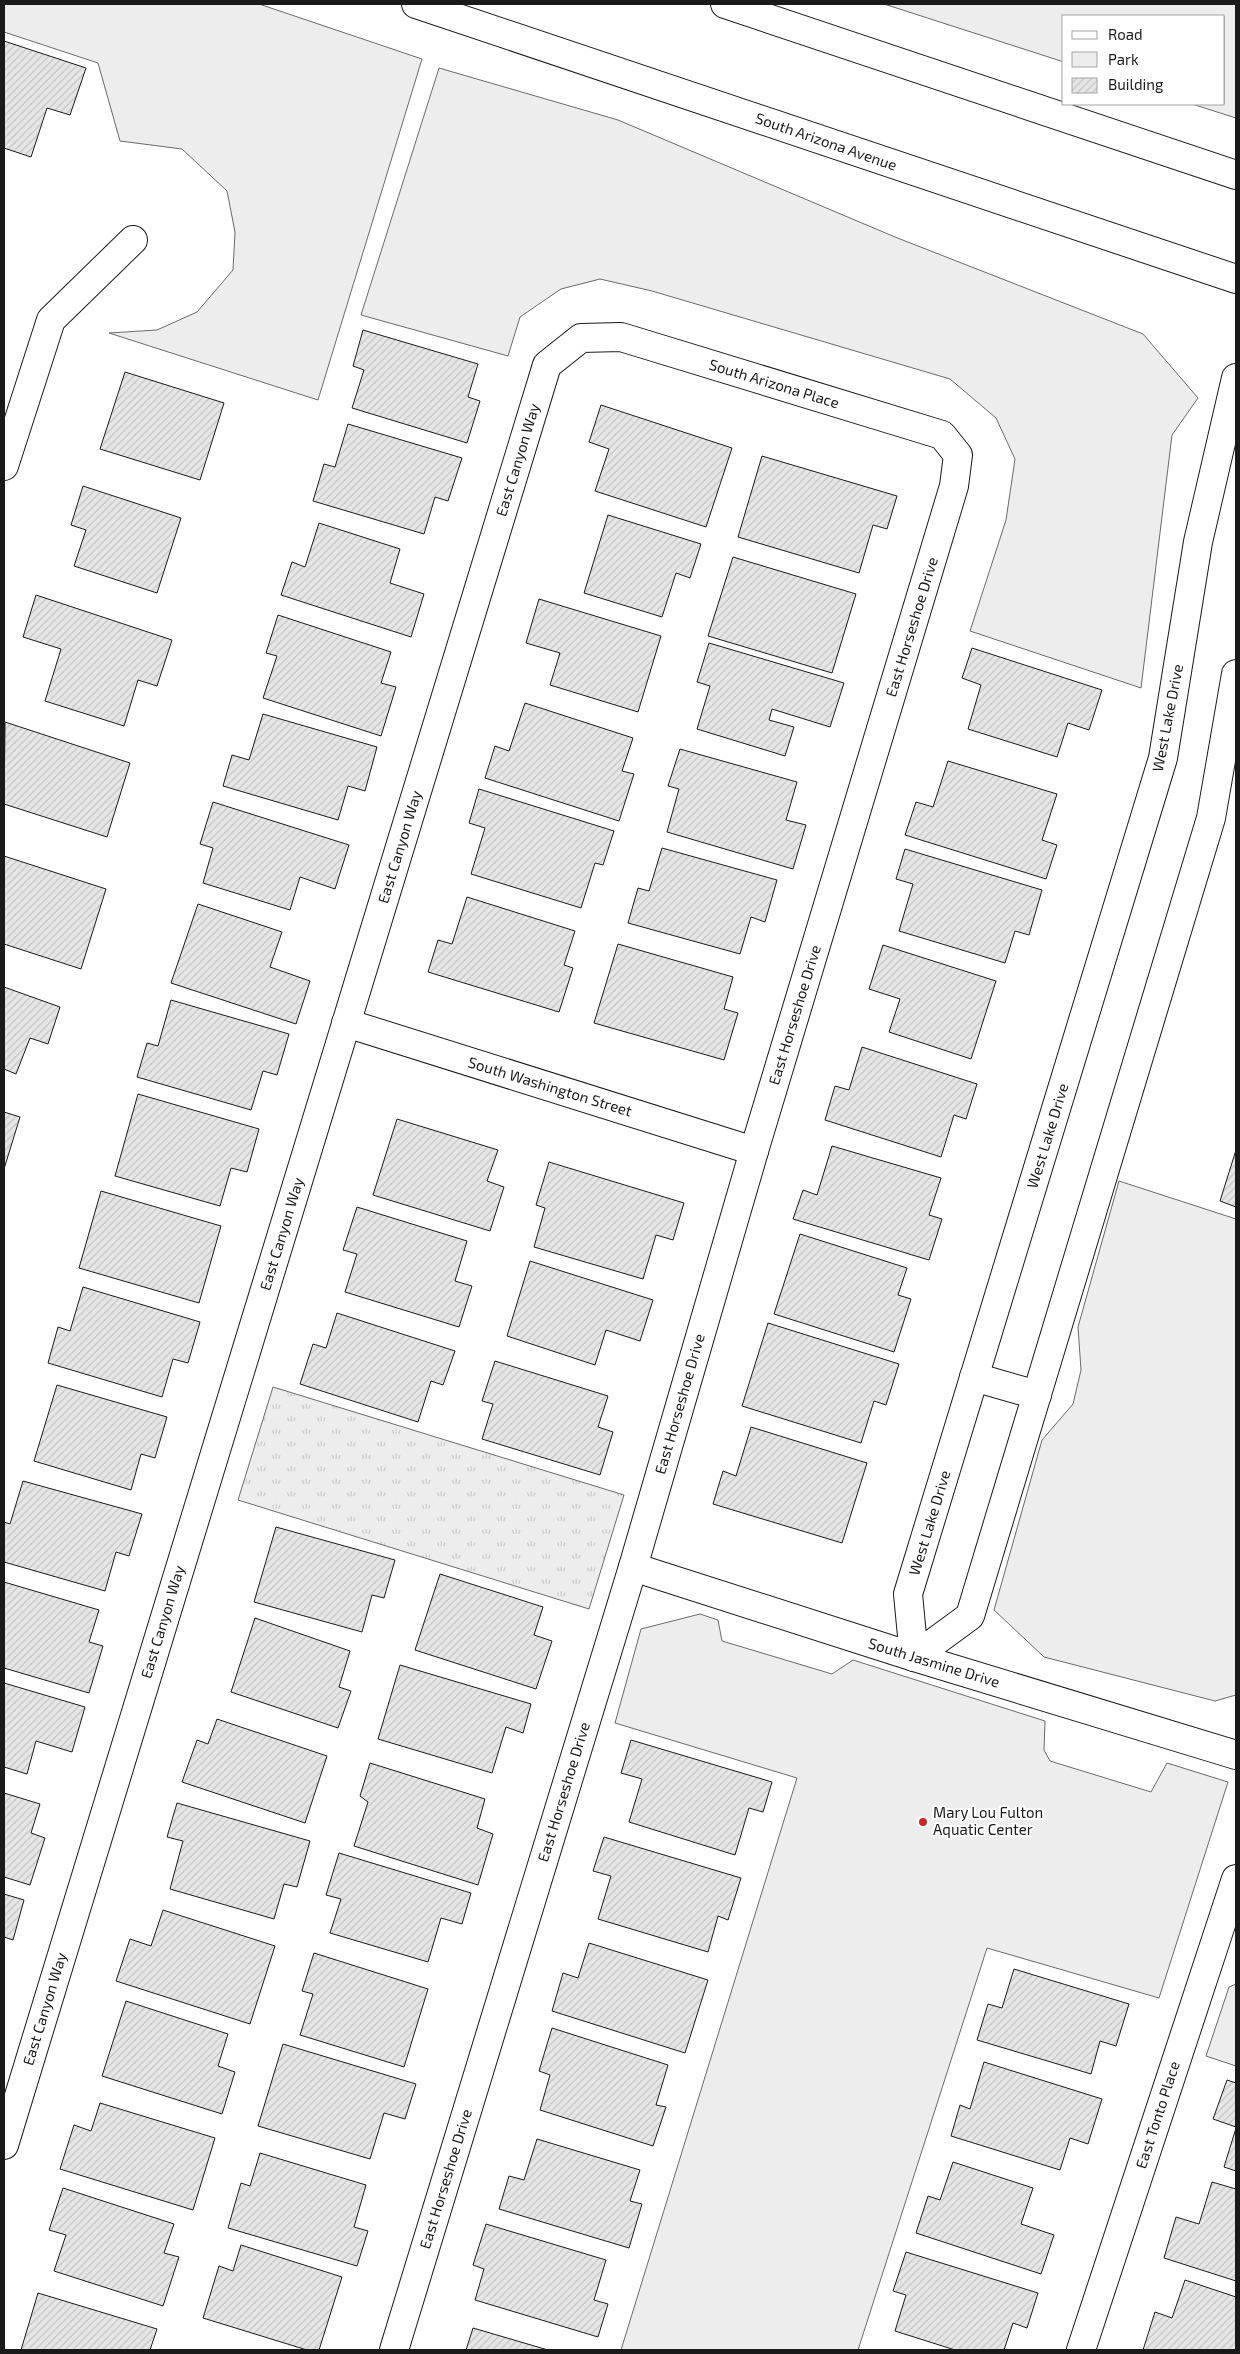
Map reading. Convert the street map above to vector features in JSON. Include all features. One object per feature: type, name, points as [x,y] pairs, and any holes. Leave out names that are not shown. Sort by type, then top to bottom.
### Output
[{"type":"street","name":"South Arizona Avenue","points":[[416,4],[1236,279]]},
{"type":"street","points":[[725,4],[1236,175]]},
{"type":"street","points":[[4,466],[51,320],[133,240]]},
{"type":"street","name":"South Arizona Place","points":[[581,338],[621,337],[942,435],[958,455]]},
{"type":"street","name":"East Canyon Way","points":[[4,2145],[547,365],[581,338]]},
{"type":"street","name":"West Lake Drive","points":[[914,1657],[908,1594],[1163,758],[1198,542],[1236,378]]},
{"type":"street","name":"East Horseshoe Drive","points":[[394,2350],[633,1567],[754,1151],[954,486],[958,455]]},
{"type":"street","points":[[914,1657],[970,1616],[1211,818],[1236,674]]},
{"type":"street","name":"South Washington Street","points":[[346,1023],[754,1151]]},
{"type":"street","points":[[974,1378],[1037,1395]]},
{"type":"street","name":"South Jasmine Drive","points":[[633,1567],[914,1657],[1236,1755]]},
{"type":"street","name":"East Tonto Place","points":[[1081,2350],[1229,1928],[1236,1879]]},
{"type":"green space","points":[[4,4],[259,4],[422,59],[318,400],[109,333],[157,330],[197,312],[233,270],[235,232],[227,191],[182,149],[120,141],[98,63],[4,32]]},
{"type":"green space","points":[[884,4],[1236,4],[1236,118],[1195,105],[1225,105],[1225,15],[1062,15],[1062,61]]},
{"type":"green space","points":[[439,68],[618,120],[895,237],[1143,334],[1198,398],[1172,435],[1141,688],[970,631],[1006,520],[1015,459],[996,418],[950,379],[652,291],[600,279],[561,289],[520,317],[508,356],[361,315]]},
{"type":"green space","points":[[1119,1181],[1236,1219],[1236,1695],[1215,1701],[1044,1657],[994,1610],[1042,1440],[1073,1404],[1081,1370],[1078,1327]]},
{"type":"green space","points":[[273,1387],[624,1495],[589,1609],[238,1500]]},
{"type":"green space","points":[[700,1614],[718,1620],[722,1641],[832,1674],[853,1660],[1045,1721],[1044,1750],[1050,1761],[1151,1792],[1167,1763],[1228,1782],[1159,1998],[987,1948],[858,2350],[621,2350],[797,1778],[615,1723],[641,1629]]},
{"type":"green space","points":[[1236,1984],[1236,2066],[1206,2056],[1229,1987]]},
{"type":"building","points":[[4,41],[86,68],[70,115],[47,108],[31,157],[4,148]]},
{"type":"building","points":[[363,330],[478,364],[468,397],[480,401],[467,443],[352,408],[364,370],[353,366]]},
{"type":"building","points":[[125,372],[224,403],[200,480],[100,449]]},
{"type":"building","points":[[601,405],[732,448],[706,527],[595,491],[609,449],[589,442]]},
{"type":"building","points":[[348,424],[462,458],[448,501],[435,497],[424,534],[313,501],[324,464],[335,467]]},
{"type":"building","points":[[762,456],[897,496],[887,529],[873,525],[859,573],[738,537]]},
{"type":"building","points":[[83,486],[181,518],[157,593],[74,566],[86,530],[71,525]]},
{"type":"building","points":[[608,515],[701,544],[690,578],[676,573],[662,617],[584,593]]},
{"type":"building","points":[[319,523],[400,549],[390,583],[424,594],[411,637],[281,595],[292,562],[305,567]]},
{"type":"building","points":[[733,557],[856,594],[832,673],[708,636]]},
{"type":"building","points":[[36,595],[172,640],[157,686],[138,680],[124,726],[45,701],[61,649],[23,637]]},
{"type":"building","points":[[539,599],[661,636],[638,712],[550,685],[560,653],[526,643]]},
{"type":"building","points":[[278,615],[391,652],[381,683],[396,687],[381,736],[263,698],[277,656],[266,653]]},
{"type":"building","points":[[709,643],[844,683],[830,727],[772,709],[769,720],[794,727],[785,756],[697,729],[710,686],[697,682]]},
{"type":"building","points":[[972,648],[1102,690],[1089,730],[1068,723],[1057,757],[968,729],[981,685],[962,678]]},
{"type":"building","points":[[525,703],[633,738],[622,771],[634,774],[619,821],[485,778],[495,746],[509,751]]},
{"type":"building","points":[[263,714],[377,747],[365,791],[348,786],[338,820],[223,786],[232,755],[249,760]]},
{"type":"building","points":[[5,722],[130,763],[107,837],[4,804]]},
{"type":"building","points":[[680,749],[797,782],[786,820],[806,825],[793,869],[667,832],[679,789],[668,786]]},
{"type":"building","points":[[948,761],[1057,794],[1042,840],[1057,845],[1046,879],[905,835],[916,802],[933,807]]},
{"type":"building","points":[[479,789],[614,831],[603,865],[595,863],[581,908],[471,874],[485,828],[469,823]]},
{"type":"building","points":[[213,802],[349,845],[335,889],[300,877],[290,910],[203,883],[213,848],[200,844]]},
{"type":"building","points":[[662,848],[777,880],[765,922],[751,917],[740,954],[628,923],[638,888],[649,891]]},
{"type":"building","points":[[905,849],[1042,890],[1029,935],[1015,931],[1005,963],[899,931],[913,884],[896,879]]},
{"type":"building","points":[[4,856],[106,889],[81,969],[4,944]]},
{"type":"building","points":[[467,897],[575,931],[564,965],[573,968],[559,1012],[428,972],[438,940],[452,944]]},
{"type":"building","points":[[198,904],[282,932],[270,967],[310,981],[296,1024],[171,983]]},
{"type":"building","points":[[618,944],[733,977],[724,1009],[738,1013],[724,1060],[594,1023]]},
{"type":"building","points":[[883,945],[996,981],[971,1059],[889,1032],[900,999],[869,989]]},
{"type":"building","points":[[4,987],[60,1007],[48,1044],[30,1038],[16,1074],[4,1069]]},
{"type":"building","points":[[171,1000],[289,1034],[277,1075],[263,1071],[251,1110],[137,1077],[147,1043],[158,1046]]},
{"type":"building","points":[[862,1047],[977,1084],[966,1119],[954,1115],[941,1157],[825,1120],[835,1086],[849,1090]]},
{"type":"building","points":[[138,1094],[259,1129],[247,1172],[231,1168],[220,1206],[115,1176]]},
{"type":"building","points":[[4,1112],[20,1117],[4,1169]]},
{"type":"building","points":[[397,1119],[498,1150],[487,1181],[504,1187],[490,1231],[373,1195]]},
{"type":"building","points":[[832,1146],[941,1178],[929,1215],[942,1219],[929,1260],[793,1219],[803,1190],[817,1195]]},
{"type":"building","points":[[1236,1150],[1236,1207],[1220,1201]]},
{"type":"building","points":[[549,1162],[684,1203],[673,1240],[656,1235],[643,1279],[534,1247],[545,1208],[536,1205]]},
{"type":"building","points":[[101,1191],[221,1226],[199,1303],[79,1268]]},
{"type":"building","points":[[357,1207],[467,1241],[455,1281],[472,1286],[459,1327],[345,1292],[357,1254],[343,1250]]},
{"type":"building","points":[[800,1234],[907,1268],[898,1295],[911,1299],[894,1352],[774,1314]]},
{"type":"building","points":[[530,1261],[653,1300],[640,1341],[606,1330],[595,1365],[507,1336]]},
{"type":"building","points":[[83,1287],[200,1322],[188,1363],[173,1359],[162,1397],[48,1363],[58,1327],[70,1331]]},
{"type":"building","points":[[337,1313],[455,1351],[443,1385],[431,1381],[418,1422],[300,1384],[313,1344],[326,1348]]},
{"type":"building","points":[[768,1323],[899,1364],[886,1405],[874,1401],[861,1443],[742,1406]]},
{"type":"building","points":[[495,1361],[608,1396],[598,1427],[613,1432],[600,1475],[482,1439],[493,1404],[482,1401]]},
{"type":"building","points":[[57,1385],[167,1417],[155,1458],[141,1454],[131,1490],[34,1461]]},
{"type":"building","points":[[751,1427],[867,1463],[842,1543],[713,1504],[723,1471],[736,1476]]},
{"type":"building","points":[[23,1481],[142,1514],[129,1556],[116,1552],[105,1591],[4,1562],[4,1522],[10,1524]]},
{"type":"building","points":[[276,1527],[395,1560],[384,1598],[372,1595],[362,1632],[254,1602]]},
{"type":"building","points":[[440,1574],[543,1607],[534,1635],[552,1641],[536,1689],[415,1650]]},
{"type":"building","points":[[4,1582],[99,1610],[89,1642],[103,1646],[89,1693],[4,1668]]},
{"type":"building","points":[[255,1618],[350,1651],[339,1687],[351,1691],[338,1728],[231,1692]]},
{"type":"building","points":[[400,1665],[531,1704],[523,1733],[506,1727],[492,1773],[378,1739]]},
{"type":"building","points":[[4,1683],[85,1707],[72,1752],[36,1741],[27,1774],[4,1767]]},
{"type":"building","points":[[217,1719],[327,1756],[305,1823],[182,1782],[197,1740],[208,1744]]},
{"type":"building","points":[[631,1740],[772,1782],[763,1812],[749,1808],[735,1855],[629,1822],[642,1779],[621,1773]]},
{"type":"building","points":[[370,1763],[485,1799],[477,1828],[493,1834],[478,1885],[354,1846],[368,1802],[360,1796]]},
{"type":"building","points":[[4,1793],[40,1804],[31,1833],[45,1838],[30,1885],[4,1877]]},
{"type":"building","points":[[177,1803],[310,1841],[297,1887],[284,1884],[274,1919],[170,1889],[183,1841],[167,1837]]},
{"type":"building","points":[[604,1837],[741,1878],[728,1920],[718,1916],[708,1952],[598,1919],[611,1876],[593,1871]]},
{"type":"building","points":[[339,1853],[471,1893],[462,1924],[441,1918],[428,1962],[330,1933],[341,1899],[326,1895]]},
{"type":"building","points":[[4,1894],[24,1900],[13,1940],[4,1937]]},
{"type":"building","points":[[163,1910],[275,1946],[250,2024],[116,1981],[130,1939],[151,1946]]},
{"type":"building","points":[[589,1943],[708,1980],[685,2053],[552,2011],[563,1973],[578,1978]]},
{"type":"building","points":[[314,1953],[428,1989],[404,2067],[300,2035],[313,1994],[302,1991]]},
{"type":"building","points":[[1014,1969],[1129,2004],[1116,2046],[1100,2041],[1091,2074],[977,2040],[988,2004],[1002,2008]]},
{"type":"building","points":[[126,2001],[228,2034],[218,2066],[235,2072],[222,2114],[102,2076]]},
{"type":"building","points":[[552,2028],[668,2065],[656,2105],[666,2107],[653,2146],[540,2110],[550,2075],[539,2071]]},
{"type":"building","points":[[283,2044],[416,2084],[405,2119],[384,2113],[370,2159],[258,2126]]},
{"type":"building","points":[[984,2062],[1102,2099],[1088,2144],[1070,2138],[1060,2170],[951,2136],[960,2105],[970,2109]]},
{"type":"building","points":[[1227,2080],[1236,2083],[1236,2127],[1213,2119]]},
{"type":"building","points":[[100,2103],[215,2138],[193,2210],[60,2169],[74,2125],[91,2131]]},
{"type":"building","points":[[1236,2128],[1236,2171],[1224,2167]]},
{"type":"building","points":[[537,2139],[640,2170],[630,2201],[642,2204],[629,2248],[499,2209],[509,2176],[524,2180]]},
{"type":"building","points":[[260,2153],[366,2185],[354,2227],[368,2231],[357,2266],[228,2228],[241,2183],[250,2186]]},
{"type":"building","points":[[953,2162],[1033,2188],[1021,2224],[1054,2235],[1041,2274],[916,2233],[928,2196],[940,2200]]},
{"type":"building","points":[[1212,2182],[1236,2189],[1236,2281],[1164,2258],[1176,2217],[1199,2224]]},
{"type":"building","points":[[63,2188],[174,2224],[164,2253],[179,2257],[163,2306],[54,2271],[66,2235],[49,2230]]},
{"type":"building","points":[[486,2224],[606,2260],[594,2300],[608,2304],[598,2337],[475,2300],[484,2269],[473,2265]]},
{"type":"building","points":[[241,2245],[342,2277],[319,2350],[307,2350],[203,2318],[219,2266],[233,2271]]},
{"type":"building","points":[[906,2252],[1038,2293],[1027,2328],[1013,2323],[1004,2350],[955,2350],[895,2331],[906,2295],[893,2291]]},
{"type":"building","points":[[1185,2280],[1236,2297],[1236,2350],[1143,2350],[1155,2312],[1172,2318]]},
{"type":"building","points":[[38,2293],[157,2329],[150,2350],[21,2350]]},
{"type":"building","points":[[473,2328],[548,2350],[466,2350]]},
{"type":"place","name":"Mary Lou Fulton Aquatic Center","points":[[923,1822]]}]
